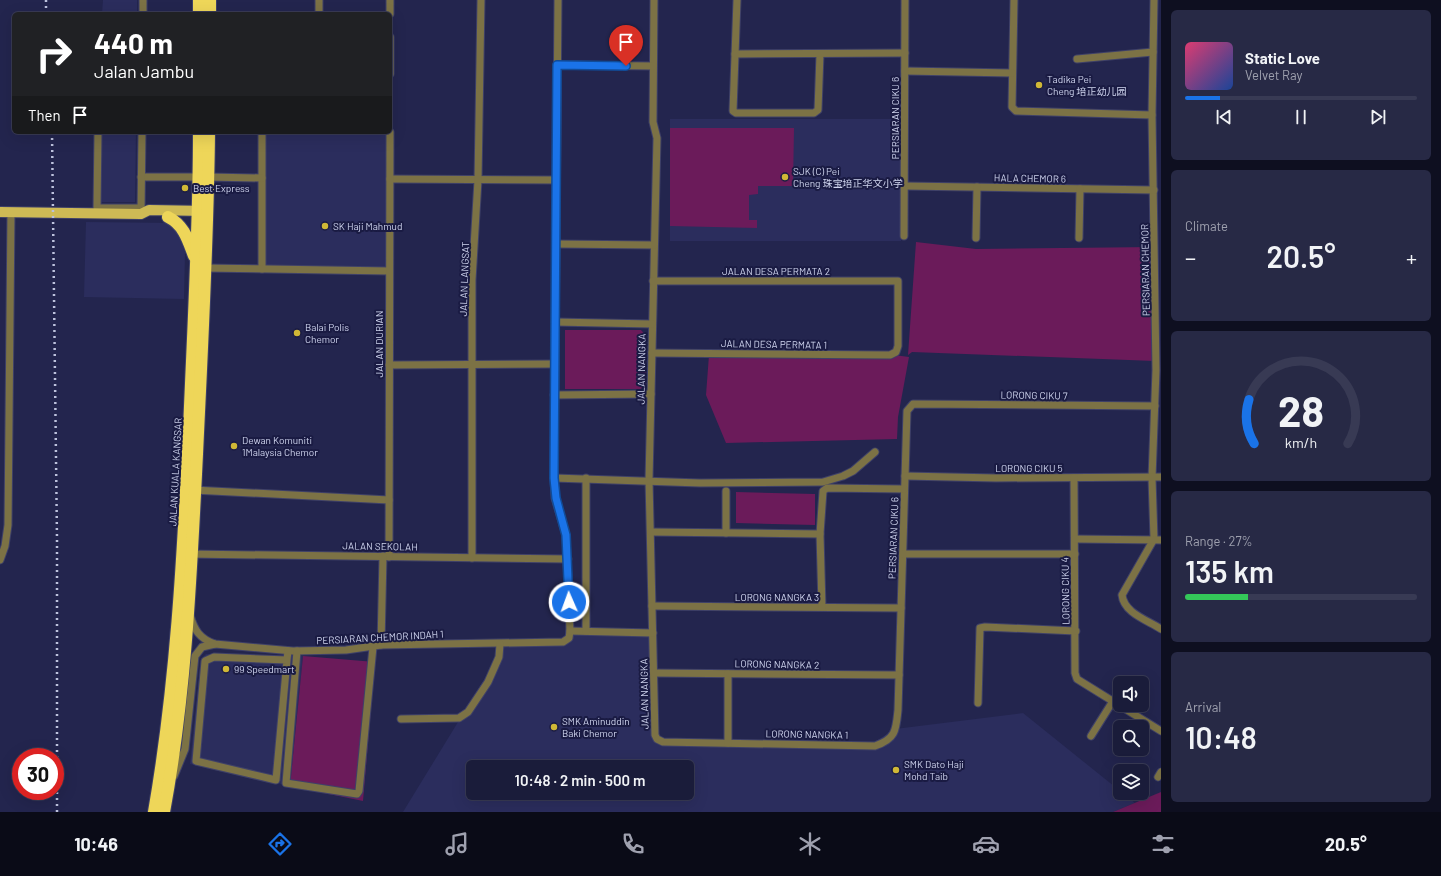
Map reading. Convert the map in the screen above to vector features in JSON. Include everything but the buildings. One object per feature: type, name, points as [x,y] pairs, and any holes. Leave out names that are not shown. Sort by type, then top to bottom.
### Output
[{"type":"highway","points":[[199,0],[199,12]]},
{"type":"highway","points":[[210,0],[210,12]]},
{"type":"highway","name":"JALAN KUALA KANGSAR","points":[[199,134],[204,177]]},
{"type":"highway","name":"JALAN KUALA KANGSAR","points":[[164,812],[182,690],[188,606],[190,490],[199,266],[204,177],[209,134]]},
{"type":"highway","points":[[168,217],[176,221],[187,237],[199,266]]},
{"type":"highway","name":"JALAN KUALA KANGSAR","points":[[154,812],[168,717],[188,554]]},
{"type":"main road","points":[[0,212],[149,210],[203,214]]},
{"type":"main road","points":[[141,211],[149,217],[203,214]]},
{"type":"street","points":[[143,0],[143,12]]},
{"type":"street","points":[[319,0],[319,12]]},
{"type":"street","points":[[390,0],[390,12]]},
{"type":"street","name":"JALAN LANGSAT","points":[[472,558],[472,280],[478,180],[480,0]]},
{"type":"street","points":[[558,0],[554,478],[556,498],[566,535],[568,559],[569,634]]},
{"type":"street","name":"JALAN NANGKA","points":[[654,0],[653,122],[657,138],[649,480],[655,735],[657,739]]},
{"type":"street","points":[[737,0],[733,111],[736,113],[814,113],[818,110],[820,54]]},
{"type":"street","name":"PERSIARAN CIKU 6","points":[[904,236],[905,0]]},
{"type":"street","points":[[1014,0],[1012,107],[1016,111],[1152,115]]},
{"type":"street","name":"PERSIARAN CHEMOR","points":[[1154,0],[1152,115],[1154,190],[1158,204],[1155,406],[1158,427],[1152,478],[1157,540]]},
{"type":"street","points":[[1077,59],[1153,52]]},
{"type":"street","points":[[735,54],[905,53]]},
{"type":"street","points":[[557,65],[653,66]]},
{"type":"street","points":[[905,72],[1012,73]]},
{"type":"street","points":[[98,134],[97,208],[141,211],[142,134]]},
{"type":"street","points":[[262,134],[262,269]]},
{"type":"street","name":"JALAN DURIAN","points":[[381,645],[389,500],[390,134]]},
{"type":"street","points":[[141,177],[262,178]]},
{"type":"street","points":[[390,179],[556,180]]},
{"type":"street","name":"HALA CHEMOR 6","points":[[905,186],[1154,190]]},
{"type":"street","points":[[976,238],[977,187]]},
{"type":"street","points":[[1079,238],[1080,189]]},
{"type":"street","points":[[0,560],[5,546],[8,525],[8,340],[11,212]]},
{"type":"street","points":[[556,244],[654,244]]},
{"type":"street","points":[[199,266],[262,269],[389,270]]},
{"type":"street","name":"JALAN DESA PERMATA 2","points":[[653,281],[898,281],[896,352]]},
{"type":"street","points":[[555,322],[652,324]]},
{"type":"street","name":"JALAN DESA PERMATA 1","points":[[652,353],[890,355],[896,352]]},
{"type":"street","points":[[389,365],[555,364]]},
{"type":"street","points":[[554,395],[651,394]]},
{"type":"street","name":"PERSIARAN CIKU 6","points":[[899,675],[906,411],[913,404]]},
{"type":"street","name":"LORONG CIKU 7","points":[[913,404],[1155,406]]},
{"type":"street","points":[[554,478],[649,480],[700,483],[822,482],[843,476],[853,471],[875,452]]},
{"type":"street","name":"LORONG CIKU 5","points":[[905,476],[1074,478],[1161,477]]},
{"type":"street","points":[[586,478],[586,631]]},
{"type":"street","name":"LORONG CIKU 4","points":[[978,703],[980,628],[1076,631],[1074,478]]},
{"type":"street","points":[[822,607],[820,534],[823,491],[827,488],[904,489]]},
{"type":"street","points":[[190,490],[389,500]]},
{"type":"street","points":[[726,491],[726,533]]},
{"type":"street","points":[[651,532],[820,534]]},
{"type":"street","points":[[1075,538],[1157,540]]},
{"type":"street","points":[[1157,540],[1122,595],[1123,603],[1128,609],[1161,629]]},
{"type":"street","name":"JALAN SEKOLAH","points":[[188,554],[568,559]]},
{"type":"street","points":[[903,554],[1075,554]]},
{"type":"street","points":[[188,606],[198,634],[206,641],[215,644]]},
{"type":"street","name":"LORONG NANGKA 3","points":[[652,606],[901,608]]},
{"type":"street","name":"PERSIARAN CHEMOR INDAH 1","points":[[215,644],[297,651],[373,647],[381,645],[563,642],[569,634],[586,631],[653,633]]},
{"type":"street","points":[[1076,631],[1074,673],[1077,679],[1113,700]]},
{"type":"street","points":[[214,657],[215,644]]},
{"type":"street","points":[[169,784],[185,748],[195,656],[202,647],[215,644]]},
{"type":"street","points":[[401,720],[459,718],[468,712],[488,682],[499,657],[500,644]]},
{"type":"street","points":[[297,651],[286,783],[357,794],[359,791],[373,647]]},
{"type":"street","points":[[287,660],[214,657],[205,661],[196,761],[276,780],[288,651]]},
{"type":"street","name":"LORONG NANGKA 2","points":[[654,673],[899,675]]},
{"type":"street","points":[[728,674],[728,743]]},
{"type":"street","name":"LORONG NANGKA 1","points":[[657,739],[663,742],[875,746],[886,742],[896,731],[899,675]]},
{"type":"street","points":[[1091,736],[1113,703]]},
{"type":"street","points":[[1131,712],[1161,731]]},
{"type":"shaded area","points":[[103,0],[137,0],[137,12],[102,12]]},
{"type":"shaded area","name":"SJK (C) Pei Cheng 珠宝培正华文小学","points":[[670,119],[901,119],[901,241],[670,241]]},
{"type":"shaded area","points":[[670,128],[794,128],[793,186],[758,186],[758,194],[749,195],[749,220],[757,220],[757,228],[670,226]]},
{"type":"shaded area","points":[[101,134],[136,134],[135,202],[100,202]]},
{"type":"shaded area","name":"SK Haji Mahmud","points":[[262,134],[390,134],[388,275],[260,273]]},
{"type":"shaded area","points":[[86,222],[175,223],[185,252],[184,299],[84,297]]},
{"type":"shaded area","points":[[916,242],[976,249],[1154,247],[1155,361],[912,352],[908,355]]},
{"type":"shaded area","points":[[565,330],[641,330],[646,336],[646,385],[640,389],[565,389]]},
{"type":"shaded area","points":[[709,355],[894,355],[909,357],[898,417],[897,439],[726,443],[706,395]]},
{"type":"shaded area","points":[[736,492],[815,494],[815,525],[736,523]]},
{"type":"shaded area","points":[[570,632],[653,633],[657,739],[865,748],[895,729],[1023,713],[1113,785],[1113,800],[1131,800],[1135,803],[1113,812],[403,812],[507,642],[563,643]]},
{"type":"shaded area","points":[[206,654],[303,656],[290,786],[190,764],[201,659]]},
{"type":"shaded area","points":[[303,656],[375,662],[363,801],[290,786]]},
{"type":"shaded area","points":[[1161,792],[1161,812],[1113,812],[1142,800],[1149,800],[1149,797]]},
{"type":"railway","points":[[46,0],[46,12]]},
{"type":"railway","points":[[52,134],[57,539],[57,812]]},
{"type":"place","name":"Tadika Pei Cheng 培正幼儿园","points":[[1039,85]]},
{"type":"place","name":"SJK (C) Pei Cheng 珠宝培正华文小学","points":[[785,177]]},
{"type":"place","name":"Best Express","points":[[185,188]]},
{"type":"place","name":"SK Haji Mahmud","points":[[325,226]]},
{"type":"place","name":"Balai Polis Chemor","points":[[297,333]]},
{"type":"place","name":"Dewan Komuniti 1Malaysia Chemor","points":[[234,446]]},
{"type":"place","name":"99 Speedmart","points":[[226,669]]},
{"type":"place","name":"SMK Aminuddin Baki Chemor","points":[[554,727]]},
{"type":"place","name":"SMK Dato Haji Mohd Taib","points":[[896,770]]},
{"type":"route","points":[[569,602],[566,535],[556,498],[554,478],[557,65],[626,66]]}]
